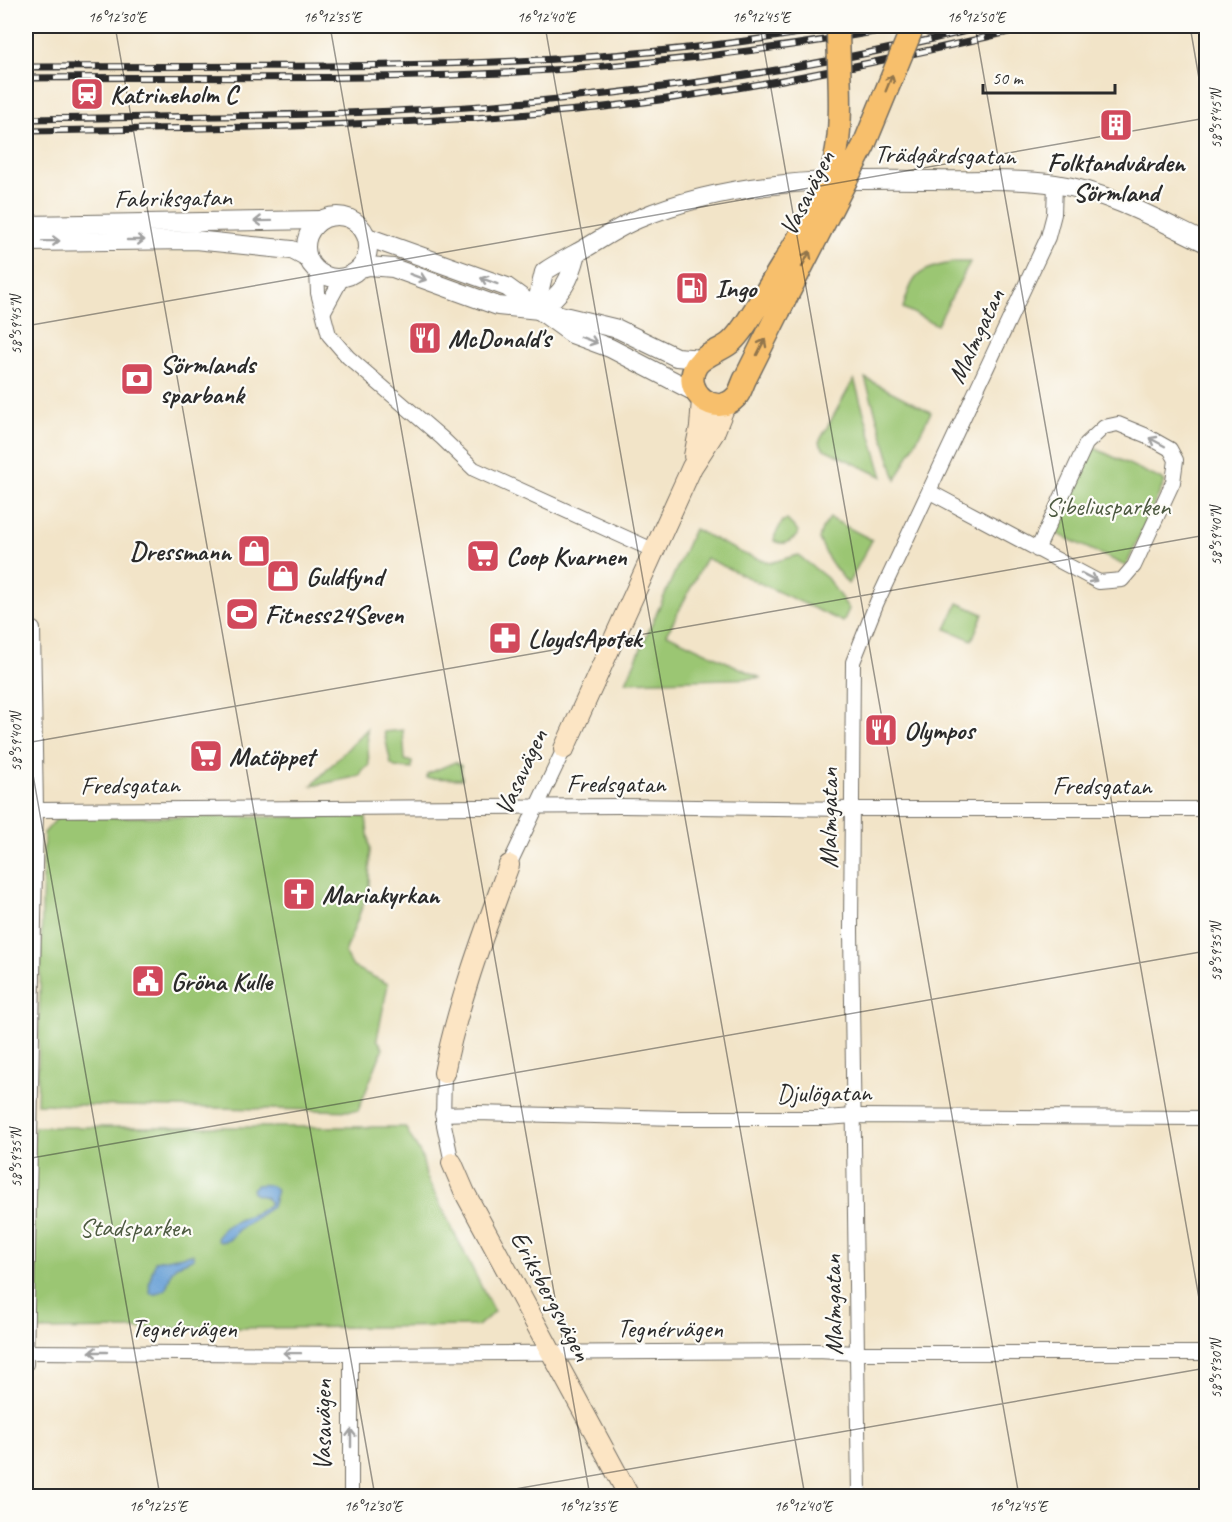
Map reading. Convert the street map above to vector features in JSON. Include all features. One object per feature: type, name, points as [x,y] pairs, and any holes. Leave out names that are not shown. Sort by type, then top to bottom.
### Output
[{"type":"main road","name":"Vasavägen","points":[[564,749],[692,468],[714,433],[726,404],[736,397],[770,307],[824,193],[835,158],[839,123],[838,26]]},
{"type":"main road","name":"Vasavägen","points":[[692,468],[700,427],[699,396],[692,381],[694,372],[707,357],[732,342],[770,307],[864,145],[913,26]]},
{"type":"main road","points":[[707,357],[721,354],[734,360],[742,372],[743,382]]},
{"type":"main road","points":[[699,396],[716,405],[726,404]]},
{"type":"main road","name":"Vasavägen","points":[[444,1073],[467,987],[509,865]]},
{"type":"main road","name":"Eriksbergsvägen","points":[[452,1162],[465,1193],[629,1497]]},
{"type":"street","name":"Trädgårdsgatan","points":[[539,310],[539,292],[544,272],[607,234],[639,218],[716,195],[766,185],[873,180],[1055,184],[1130,206],[1206,243]]},
{"type":"street","name":"Malmgatan","points":[[859,1497],[851,931],[853,662],[877,602],[1048,237],[1054,214],[1055,184]]},
{"type":"street","points":[[312,265],[329,278],[353,275],[361,268],[368,254],[367,237],[353,220],[343,216],[332,216],[321,220],[307,236],[305,247],[312,265],[329,335],[348,357],[442,438],[474,469],[655,551]]},
{"type":"street","name":"Fabriksgatan","points":[[26,242],[77,233],[321,220]]},
{"type":"street","name":"Fabriksgatan","points":[[26,225],[77,233],[195,240],[292,250],[312,265]]},
{"type":"street","points":[[367,237],[507,287],[572,334],[610,348],[699,396]]},
{"type":"street","points":[[539,310],[556,298],[567,284],[577,253]]},
{"type":"street","points":[[361,268],[369,266],[393,268],[498,306],[539,310],[618,329],[676,357],[707,357]]},
{"type":"street","points":[[324,311],[342,278]]},
{"type":"street","points":[[930,492],[1037,550],[1099,582],[1122,580],[1134,566],[1173,482],[1176,460],[1170,449],[1118,424],[1104,427],[1086,444],[1037,550]]},
{"type":"street","points":[[26,1365],[33,629]]},
{"type":"street","name":"Vasavägen","points":[[509,865],[564,749]]},
{"type":"street","name":"Fredsgatan","points":[[31,811],[621,806],[853,809],[1206,809]]},
{"type":"street","name":"Vasavägen","points":[[442,1114],[444,1073]]},
{"type":"street","name":"Djulögatan","points":[[442,1114],[690,1118],[854,1116],[1206,1118]]},
{"type":"street","name":"Eriksbergsvägen","points":[[442,1114],[452,1162]]},
{"type":"street","name":"Tegnérvägen","points":[[26,1352],[1206,1353]]},
{"type":"street","name":"Vasavägen","points":[[351,1354],[351,1497]]},
{"type":"green space","points":[[955,262],[970,262],[937,325],[903,308],[911,286],[920,274],[933,267]]},
{"type":"green space","points":[[865,378],[931,412],[896,480]]},
{"type":"green space","points":[[854,379],[883,477],[824,449],[819,442]]},
{"type":"green space","name":"Sibeliusparken","points":[[1090,446],[1165,481],[1126,566],[1051,531]]},
{"type":"green space","points":[[830,518],[872,540],[848,584],[829,560],[819,539],[822,529]]},
{"type":"green space","points":[[787,520],[798,531],[798,535],[787,542],[774,541],[783,521]]},
{"type":"green space","points":[[694,529],[744,554],[770,563],[798,555],[827,578],[849,609],[843,622],[706,558],[667,634],[761,678],[626,682]]},
{"type":"green space","points":[[958,603],[983,614],[972,640],[946,629]]},
{"type":"green space","points":[[367,729],[369,766],[363,769],[360,776],[311,786]]},
{"type":"green space","points":[[403,730],[405,760],[412,762],[412,769],[395,767],[391,764],[384,732]]},
{"type":"green space","points":[[455,762],[461,766],[462,779],[427,778],[427,774]]},
{"type":"green space","points":[[58,817],[366,817],[370,849],[369,888],[345,953],[353,967],[388,984],[377,1039],[383,1048],[358,1111],[37,1104],[44,833]]},
{"type":"green space","name":"Stadsparken","points":[[34,1127],[405,1127],[422,1157],[426,1176],[494,1312],[478,1326],[33,1330]]},
{"type":"water","points":[[256,1185],[267,1185],[277,1190],[272,1207],[238,1230],[229,1240],[220,1242],[217,1240],[225,1227],[257,1212],[270,1203],[266,1197],[253,1193],[252,1189]]},
{"type":"water","points":[[193,1254],[194,1258],[176,1266],[166,1289],[151,1294],[150,1282],[155,1261]]},
{"type":"railway","points":[[26,67],[331,66],[535,60],[637,53],[738,42],[839,26]]},
{"type":"railway","points":[[26,78],[323,78],[553,70],[655,62],[756,50],[907,26]]},
{"type":"railway","points":[[26,119],[266,115],[506,104],[627,92],[748,75],[868,53],[986,26]]},
{"type":"railway","points":[[26,131],[233,128],[370,123],[577,110],[692,95],[807,76],[1034,26]]},
{"type":"place","name":"Katrineholm C","points":[[87,94]]},
{"type":"place","name":"Folktandvården Sörmland","points":[[1116,125]]},
{"type":"place","name":"Ingo","points":[[692,288]]},
{"type":"place","name":"McDonald's","points":[[425,338]]},
{"type":"place","name":"Sörmlands sparbank","points":[[137,379]]},
{"type":"place","name":"Dressmann","points":[[254,551]]},
{"type":"place","name":"Coop Kvarnen","points":[[483,556]]},
{"type":"place","name":"Guldfynd","points":[[283,576]]},
{"type":"place","name":"Fitness24Seven","points":[[242,614]]},
{"type":"place","name":"LloydsApotek","points":[[505,638]]},
{"type":"place","name":"Olympos","points":[[881,730]]},
{"type":"place","name":"Matöppet","points":[[206,756]]},
{"type":"place","name":"Mariakyrkan","points":[[299,894]]},
{"type":"place","name":"Gröna Kulle","points":[[148,981]]}]
